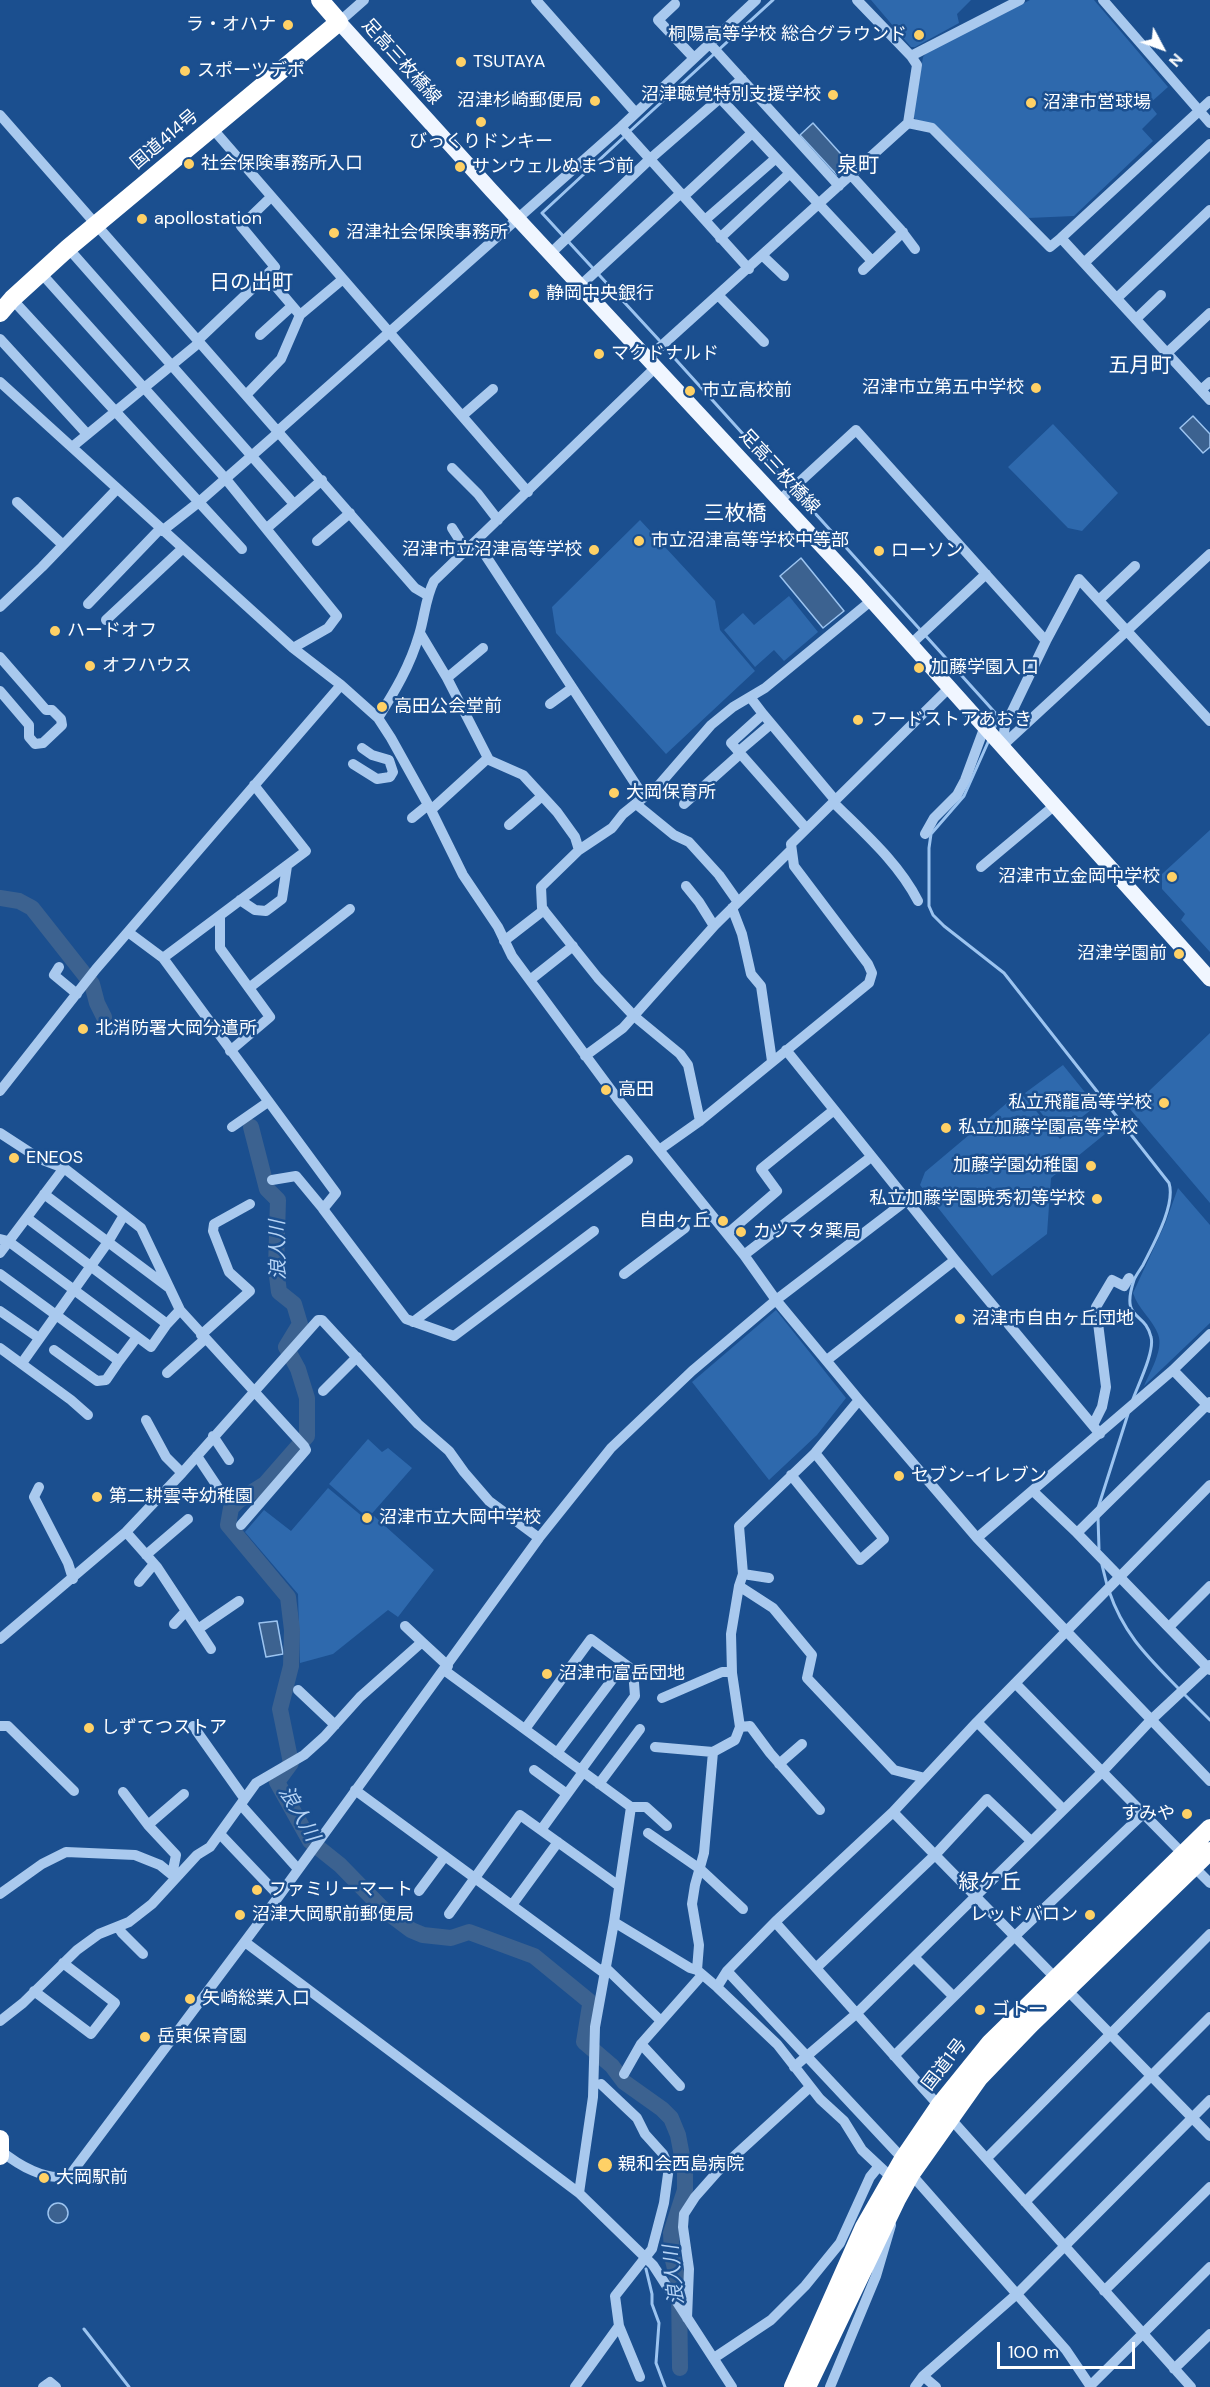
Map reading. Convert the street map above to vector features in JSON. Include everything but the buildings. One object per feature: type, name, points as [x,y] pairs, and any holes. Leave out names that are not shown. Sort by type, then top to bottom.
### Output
[{"type":"highway","points":[[320,0],[339,22]]},
{"type":"highway","name":"国道414号","points":[[6,306],[68,248],[339,22]]},
{"type":"highway","name":"国道1号","points":[[793,2387],[864,2227],[893,2179],[907,2166],[990,2043],[1061,1985],[1188,1860],[1210,1828]]},
{"type":"highway","name":"国道1号","points":[[1188,1860],[1210,1851]]},
{"type":"highway","points":[[0,2139],[0,2156]]},
{"type":"highway","name":"国道1号","points":[[807,2387],[897,2199],[907,2166]]},
{"type":"highway","points":[[816,2387],[825,2367],[825,2352]]},
{"type":"main road","name":"足高三枚橋線","points":[[339,22],[518,219],[872,600],[914,640],[950,687],[1210,979]]},
{"type":"street","points":[[339,22],[364,0]]},
{"type":"street","points":[[536,0],[635,112]]},
{"type":"street","points":[[88,603],[161,530],[199,502],[518,219],[756,0]]},
{"type":"street","points":[[378,718],[409,665],[420,633],[427,595],[434,581],[528,492],[719,296],[908,123],[917,66],[911,56],[857,0]]},
{"type":"street","points":[[911,56],[1020,0]]},
{"type":"street","points":[[1103,0],[1210,123]]},
{"type":"street","points":[[675,4],[658,20],[693,58]]},
{"type":"street","points":[[709,43],[839,186]]},
{"type":"street","points":[[551,253],[650,159],[742,79]]},
{"type":"street","points":[[720,98],[872,261]]},
{"type":"street","points":[[908,123],[933,128],[1050,247],[1210,100]]},
{"type":"street","points":[[0,115],[416,588],[427,595]]},
{"type":"street","points":[[621,126],[749,269]]},
{"type":"street","points":[[212,128],[528,492]]},
{"type":"street","points":[[581,285],[752,133]]},
{"type":"street","points":[[1084,263],[1210,144]]},
{"type":"street","points":[[705,220],[776,159]]},
{"type":"street","points":[[720,238],[789,174]]},
{"type":"street","points":[[851,175],[903,232],[915,249]]},
{"type":"street","points":[[72,447],[199,341],[275,267],[241,226],[271,197]]},
{"type":"street","points":[[1117,298],[1210,210]]},
{"type":"street","points":[[863,270],[903,232]]},
{"type":"street","points":[[1061,238],[1210,400]]},
{"type":"street","points":[[68,248],[294,504]]},
{"type":"street","points":[[763,256],[784,276]]},
{"type":"street","points":[[40,273],[225,478],[337,616],[328,628],[293,648]]},
{"type":"street","points":[[266,275],[300,315]]},
{"type":"street","points":[[247,394],[281,359],[300,315],[343,279]]},
{"type":"street","points":[[1136,319],[1161,295]]},
{"type":"street","points":[[719,296],[764,342]]},
{"type":"street","points":[[6,306],[114,412],[242,549]]},
{"type":"street","points":[[260,335],[292,306]]},
{"type":"street","points":[[1167,353],[1210,313]]},
{"type":"street","points":[[0,339],[87,434]]},
{"type":"street","points":[[0,382],[293,648],[341,684],[378,718],[429,808],[463,875],[512,956],[585,1056],[744,1255],[776,1300],[977,1538],[1210,1781]]},
{"type":"street","points":[[1201,390],[1210,382]]},
{"type":"street","points":[[462,416],[493,389]]},
{"type":"street","points":[[780,500],[856,430],[1046,641]]},
{"type":"street","points":[[452,468],[478,494],[498,520]]},
{"type":"street","points":[[267,528],[322,480]]},
{"type":"street","points":[[0,607],[117,489]]},
{"type":"street","points":[[17,502],[63,545]]},
{"type":"street","points":[[317,541],[350,513]]},
{"type":"street","points":[[452,528],[466,550]]},
{"type":"street","points":[[476,541],[572,688],[640,800],[674,835],[688,842],[719,875],[735,905],[751,974],[761,986],[772,1061]]},
{"type":"street","points":[[106,620],[182,549]]},
{"type":"street","points":[[999,742],[1128,631],[1210,554]]},
{"type":"street","points":[[1099,600],[1135,567]]},
{"type":"street","points":[[914,640],[986,574]]},
{"type":"street","points":[[999,742],[1046,641],[1079,579],[1210,721]]},
{"type":"street","points":[[700,1121],[688,1065],[680,1054],[659,1034],[634,1016],[598,978],[544,910],[541,887],[579,850],[612,828],[659,785],[711,725],[733,707],[765,688],[872,600]]},
{"type":"street","points":[[420,633],[447,678],[488,758],[523,775],[574,837],[579,850]]},
{"type":"street","points":[[447,678],[483,648]]},
{"type":"street","points":[[0,657],[46,710],[52,710],[61,719],[62,725],[43,743],[35,744],[29,737],[29,725],[0,691]]},
{"type":"street","points":[[0,1091],[128,932],[341,684]]},
{"type":"street","points":[[659,1150],[700,1121],[868,983],[872,973],[868,964],[794,866],[790,851],[791,844],[950,687]]},
{"type":"street","points":[[550,704],[572,688]]},
{"type":"street","points":[[750,697],[834,801],[908,881],[918,901]]},
{"type":"street","points":[[763,714],[731,743],[806,828]]},
{"type":"street","points":[[684,804],[771,724]]},
{"type":"street","points":[[925,834],[934,818],[957,795],[985,726]]},
{"type":"street","points":[[353,764],[377,779],[390,777],[393,772],[389,760],[372,755],[362,748]]},
{"type":"street","points":[[412,818],[429,808],[488,758]]},
{"type":"street","points":[[163,958],[306,851],[254,785]]},
{"type":"street","points":[[509,825],[542,796]]},
{"type":"street","points":[[981,867],[1055,805]]},
{"type":"street","points":[[585,1056],[623,1028],[714,926],[790,851]]},
{"type":"street","points":[[240,900],[255,910],[266,911],[282,899],[287,866]]},
{"type":"street","points":[[686,886],[714,926]]},
{"type":"street","points":[[249,988],[350,909]]},
{"type":"street","points":[[504,941],[544,910]]},
{"type":"street","points":[[220,916],[220,948],[270,1017],[230,1051]]},
{"type":"street","points":[[128,932],[163,958],[336,1193],[323,1209],[325,1211]]},
{"type":"street","points":[[530,980],[573,946]]},
{"type":"street","points":[[59,968],[54,975],[77,994]]},
{"type":"street","points":[[786,1050],[955,1260],[1096,1429]]},
{"type":"street","points":[[232,1127],[268,1102]]},
{"type":"street","points":[[727,1234],[777,1191],[761,1169],[834,1110]]},
{"type":"street","points":[[0,1133],[39,1159],[64,1168],[141,1228],[180,1310],[304,1446],[306,1450],[241,1526]]},
{"type":"street","points":[[744,1255],[871,1157]]},
{"type":"street","points":[[414,1322],[628,1160]]},
{"type":"street","points":[[0,1253],[4,1240],[27,1218],[64,1168]]},
{"type":"street","points":[[272,1180],[296,1176],[406,1319],[454,1336],[594,1231]]},
{"type":"street","points":[[44,1194],[171,1289]]},
{"type":"street","points":[[0,2150],[26,2169],[62,2177],[70,2175],[279,1896],[538,1538],[611,1449],[639,1420],[776,1300],[907,1200]]},
{"type":"street","points":[[167,1373],[250,1291],[229,1272],[213,1231],[214,1224],[250,1204]]},
{"type":"street","points":[[22,1363],[108,1242],[123,1215]]},
{"type":"street","points":[[27,1218],[167,1324]]},
{"type":"street","points":[[624,1274],[685,1228]]},
{"type":"street","points":[[4,1240],[151,1347],[180,1310]]},
{"type":"street","points":[[828,1360],[955,1260]]},
{"type":"street","points":[[0,1274],[119,1361]]},
{"type":"street","points":[[1096,1429],[1106,1387],[1096,1307],[1112,1280],[1124,1286],[1129,1278]]},
{"type":"street","points":[[0,1311],[39,1338]]},
{"type":"street","points":[[0,1639],[126,1532],[182,1473],[318,1320],[322,1320],[418,1424],[449,1451],[489,1501],[538,1538]]},
{"type":"street","points":[[977,1538],[1034,1492],[1096,1429],[1173,1370],[1210,1334]]},
{"type":"street","points":[[54,1350],[97,1382],[106,1380],[137,1337]]},
{"type":"street","points":[[0,1348],[88,1415]]},
{"type":"street","points":[[323,1391],[357,1357]]},
{"type":"street","points":[[1077,1533],[1209,1405],[1173,1370]]},
{"type":"street","points":[[655,1747],[713,1752],[735,1740],[740,1727],[732,1672],[731,1634],[743,1574],[739,1526],[815,1453],[859,1400]]},
{"type":"street","points":[[146,1420],[166,1457],[182,1473]]},
{"type":"street","points":[[213,1437],[229,1460]]},
{"type":"street","points":[[791,1475],[860,1560],[884,1539],[815,1453]]},
{"type":"street","points":[[197,1456],[219,1489]]},
{"type":"street","points":[[717,1987],[727,1971],[775,1922],[893,1812],[977,1722],[1210,1485]]},
{"type":"street","points":[[39,1487],[34,1497],[68,1563],[73,1579]]},
{"type":"street","points":[[794,2067],[808,2058],[855,2014],[1102,1772],[1151,1720],[1209,1667],[1034,1492]]},
{"type":"street","points":[[146,1555],[188,1519]]},
{"type":"street","points":[[126,1532],[154,1564],[211,1649]]},
{"type":"street","points":[[139,1582],[154,1564]]},
{"type":"street","points":[[743,1574],[770,1578]]},
{"type":"street","points":[[739,1586],[772,1608],[812,1655],[807,1678],[894,1770],[925,1778]]},
{"type":"street","points":[[1169,1627],[1210,1586]]},
{"type":"street","points":[[198,1629],[239,1601]]},
{"type":"street","points":[[174,1624],[186,1611]]},
{"type":"street","points":[[405,1626],[446,1668],[525,1729],[631,1807],[646,1808],[667,1826]]},
{"type":"street","points":[[525,1729],[591,1639],[633,1670],[635,1696],[541,1830]]},
{"type":"street","points":[[0,2021],[7,2018],[77,1950],[99,1934],[129,1922],[152,1904],[174,1877],[197,1855],[210,1847],[256,1783],[291,1762],[324,1737],[360,1697],[422,1642]]},
{"type":"street","points":[[557,1753],[624,1664]]},
{"type":"street","points":[[662,1698],[722,1672],[732,1672]]},
{"type":"street","points":[[1016,1684],[1210,1884]]},
{"type":"street","points":[[298,1690],[335,1725]]},
{"type":"street","points":[[977,1722],[1064,1809]]},
{"type":"street","points":[[0,1726],[8,1726],[74,1791]]},
{"type":"street","points":[[193,1726],[243,1802],[298,1869]]},
{"type":"street","points":[[740,1727],[750,1726],[779,1764],[820,1810]]},
{"type":"street","points":[[599,1784],[640,1729]]},
{"type":"street","points":[[779,1764],[802,1744]]},
{"type":"street","points":[[624,2074],[641,2044],[700,1973],[699,1945],[692,1904],[704,1853],[713,1752]]},
{"type":"street","points":[[534,1770],[567,1794]]},
{"type":"street","points":[[356,1790],[512,1905],[605,1970],[661,2021]]},
{"type":"street","points":[[123,1791],[148,1825],[176,1855],[174,1877]]},
{"type":"street","points":[[148,1825],[184,1794]]},
{"type":"street","points":[[816,1968],[935,1854],[987,1798],[1031,1842]]},
{"type":"street","points":[[579,2193],[593,2097],[595,2027],[631,1807]]},
{"type":"street","points":[[893,1812],[1210,2136]]},
{"type":"street","points":[[894,2056],[953,1996],[1143,1814]]},
{"type":"street","points":[[449,1914],[520,1815],[619,1886]]},
{"type":"street","points":[[648,1833],[700,1869],[743,1909]]},
{"type":"street","points":[[220,1834],[279,1896]]},
{"type":"street","points":[[512,1905],[558,1842]]},
{"type":"street","points":[[0,1894],[42,1864],[66,1851],[135,1855],[160,1865],[174,1877]]},
{"type":"street","points":[[419,1891],[445,1856]]},
{"type":"street","points":[[614,1922],[700,1973],[717,1987],[777,2044],[820,2099],[844,2121],[862,2150],[893,2179]]},
{"type":"street","points":[[775,1922],[1191,2387]]},
{"type":"street","points":[[118,1927],[143,1954]]},
{"type":"street","points":[[987,2158],[1210,1934]]},
{"type":"street","points":[[244,1942],[579,2193],[653,2265],[732,2387]]},
{"type":"street","points":[[914,1957],[953,1996]]},
{"type":"street","points":[[34,1991],[91,2034],[116,2003],[63,1963]]},
{"type":"street","points":[[727,1971],[907,2166],[1066,2350],[1090,2386],[1210,2267]]},
{"type":"street","points":[[1025,2202],[1210,2017]]},
{"type":"street","points":[[641,2044],[680,2086]]},
{"type":"street","points":[[601,2084],[637,2118],[645,2134],[663,2154],[669,2167],[664,2203],[652,2249],[615,2296],[620,2326],[640,2377]]},
{"type":"street","points":[[686,2316],[689,2269],[682,2227],[684,2214],[695,2197],[718,2171],[810,2087]]},
{"type":"street","points":[[915,2387],[923,2376],[1018,2293],[1210,2100]]},
{"type":"street","points":[[714,2358],[771,2320],[805,2286],[840,2243],[870,2177],[879,2166]]},
{"type":"street","points":[[1104,2291],[1210,2187]]},
{"type":"street","points":[[830,2387],[876,2276],[887,2245],[897,2199]]},
{"type":"street","points":[[575,2387],[620,2326]]},
{"type":"street","points":[[1174,2369],[1210,2334]]},
{"type":"street","points":[[923,2376],[936,2387]]},
{"type":"street","points":[[44,2387],[50,2382],[56,2387]]},
{"type":"shaded area","name":"桐陽高等学校 総合グラウンド","points":[[871,0],[971,0],[957,14],[959,23],[911,47]]},
{"type":"shaded area","name":"沼津市営球場","points":[[1030,0],[1094,0],[1168,87],[1149,104],[1157,114],[1142,129],[1153,141],[1074,216],[1028,218],[913,117],[923,57],[927,52]]},
{"type":"shaded area","points":[[813,123],[849,163],[837,175],[800,135]]},
{"type":"shaded area","points":[[1193,416],[1210,434],[1210,447],[1203,453],[1180,428]]},
{"type":"shaded area","points":[[1053,424],[1118,493],[1082,531],[1068,528],[1008,467]]},
{"type":"shaded area","points":[[640,520],[715,601],[720,630],[755,671],[666,754],[556,633],[552,607]]},
{"type":"shaded area","points":[[801,558],[844,611],[823,628],[780,576]]},
{"type":"shaded area","points":[[789,596],[818,632],[784,661],[774,650],[755,667],[724,630],[743,613],[754,625]]},
{"type":"shaded area","points":[[1210,830],[1210,952],[1181,920],[1185,914],[1162,889],[1162,874]]},
{"type":"shaded area","points":[[1210,1033],[1210,1203],[1130,1109]]},
{"type":"shaded area","points":[[1063,1065],[1096,1106],[1059,1135],[1025,1093]]},
{"type":"shaded area","points":[[1020,1092],[1060,1139],[1091,1116],[1105,1134],[1051,1178],[1047,1234],[992,1276],[920,1185],[925,1172]]},
{"type":"shaded area","points":[[1178,1188],[1210,1225],[1210,1323],[1144,1386],[1156,1360],[1159,1340],[1156,1329],[1133,1293],[1165,1224]]},
{"type":"shaded area","points":[[776,1310],[846,1398],[817,1435],[769,1480],[692,1382]]},
{"type":"shaded area","points":[[368,1439],[382,1452],[388,1448],[412,1468],[368,1518],[329,1484]]},
{"type":"shaded area","points":[[328,1488],[368,1521],[374,1516],[434,1570],[398,1617],[388,1610],[333,1654],[300,1663],[298,1594],[245,1532],[264,1510],[291,1531]]},
{"type":"shaded area","points":[[277,1621],[283,1654],[266,1657],[259,1623]]},
{"type":"shaded area","points":[[54,2203],[62,2203],[68,2209],[68,2217],[62,2223],[54,2223],[48,2217],[48,2209]]},
{"type":"waterway","points":[[630,131],[773,0]]},
{"type":"waterway","points":[[625,136],[542,213],[659,340]]},
{"type":"waterway","points":[[668,351],[790,486]]},
{"type":"waterway","points":[[795,491],[999,717],[994,729]]},
{"type":"waterway","points":[[989,740],[964,796],[931,834],[929,906],[933,915],[944,926],[1004,973],[1169,1183],[1169,1202],[1162,1225],[1135,1278],[1130,1293],[1132,1309],[1148,1329],[1152,1343],[1133,1399]]},
{"type":"waterway","name":"浪人川","points":[[0,898],[19,901],[32,908],[92,984],[104,1017]]},
{"type":"waterway","name":"浪人川","points":[[251,1127],[267,1189],[278,1200],[276,1268],[279,1292],[294,1304],[300,1324],[286,1347],[298,1369],[307,1398],[307,1436],[265,1484],[231,1508],[228,1525],[288,1597],[292,1630],[291,1666],[280,1709],[291,1763],[277,1782],[310,1841],[340,1865],[383,1909],[411,1930],[423,1935],[451,1938],[469,1932],[534,1956],[589,2001],[584,2042],[612,2066],[624,2082],[671,2118],[678,2135],[685,2172],[685,2190],[671,2233],[672,2256],[679,2286],[680,2368]]},
{"type":"waterway","points":[[1098,1508],[1128,1414]]},
{"type":"waterway","points":[[1098,1517],[1099,1549]]},
{"type":"waterway","points":[[1102,1565],[1107,1585]]},
{"type":"waterway","points":[[1109,1591],[1115,1607],[1138,1645],[1179,1689]]},
{"type":"waterway","points":[[1184,1694],[1210,1720]]},
{"type":"waterway","points":[[646,2269],[652,2304],[659,2323],[656,2363],[665,2387]]},
{"type":"waterway","points":[[84,2329],[129,2387]]},
{"type":"place","name":"ラ・オハナ","points":[[288,25]]},
{"type":"place","name":"桐陽高等学校 総合グラウンド","points":[[919,35]]},
{"type":"place","name":"TSUTAYA","points":[[461,62]]},
{"type":"place","name":"スポーツデポ","points":[[185,71]]},
{"type":"place","name":"沼津聴覚特別支援学校","points":[[833,95]]},
{"type":"place","name":"沼津杉崎郵便局","points":[[595,101]]},
{"type":"place","name":"沼津市営球場","points":[[1031,103]]},
{"type":"place","name":"びっくりドンキー","points":[[481,122]]},
{"type":"place","name":"社会保険事務所入口","points":[[189,164]]},
{"type":"place","name":"サンウェルぬまづ前","points":[[460,167]]},
{"type":"place","name":"apollostation","points":[[142,219]]},
{"type":"place","name":"沼津社会保険事務所","points":[[334,233]]},
{"type":"place","name":"静岡中央銀行","points":[[534,294]]},
{"type":"place","name":"マクドナルド","points":[[599,354]]},
{"type":"place","name":"沼津市立第五中学校","points":[[1036,388]]},
{"type":"place","name":"市立高校前","points":[[690,391]]},
{"type":"place","name":"市立沼津高等学校中等部","points":[[639,541]]},
{"type":"place","name":"沼津市立沼津高等学校","points":[[594,550]]},
{"type":"place","name":"ローソン","points":[[879,551]]},
{"type":"place","name":"ハードオフ","points":[[55,631]]},
{"type":"place","name":"オフハウス","points":[[90,666]]},
{"type":"place","name":"加藤学園入口","points":[[919,668]]},
{"type":"place","name":"高田公会堂前","points":[[382,707]]},
{"type":"place","name":"フードストアあおき","points":[[858,720]]},
{"type":"place","name":"大岡保育所","points":[[614,793]]},
{"type":"place","name":"沼津市立金岡中学校","points":[[1172,877]]},
{"type":"place","name":"沼津学園前","points":[[1179,954]]},
{"type":"place","name":"北消防署大岡分遣所","points":[[83,1029]]},
{"type":"place","name":"高田","points":[[606,1090]]},
{"type":"place","name":"私立飛龍高等学校","points":[[1164,1103]]},
{"type":"place","name":"私立加藤学園高等学校","points":[[946,1128]]},
{"type":"place","name":"ENEOS","points":[[14,1158]]},
{"type":"place","name":"加藤学園幼稚園","points":[[1091,1166]]},
{"type":"place","name":"私立加藤学園暁秀初等学校","points":[[1097,1199]]},
{"type":"place","name":"自由ヶ丘","points":[[723,1221]]},
{"type":"place","name":"カツマタ薬局","points":[[741,1232]]},
{"type":"place","name":"沼津市自由ヶ丘団地","points":[[960,1319]]},
{"type":"place","name":"セブン-イレブン","points":[[899,1476]]},
{"type":"place","name":"第二耕雲寺幼稚園","points":[[97,1497]]},
{"type":"place","name":"沼津市立大岡中学校","points":[[367,1518]]},
{"type":"place","name":"沼津市富岳団地","points":[[547,1674]]},
{"type":"place","name":"しずてつストア","points":[[89,1728]]},
{"type":"place","name":"すみや","points":[[1187,1814]]},
{"type":"place","name":"ファミリーマート","points":[[257,1890]]},
{"type":"place","name":"沼津大岡駅前郵便局","points":[[240,1915]]},
{"type":"place","name":"レッドバロン","points":[[1090,1915]]},
{"type":"place","name":"矢崎総業入口","points":[[190,1999]]},
{"type":"place","name":"ゴトー","points":[[980,2010]]},
{"type":"place","name":"岳東保育園","points":[[145,2037]]},
{"type":"place","name":"親和会西島病院","points":[[605,2165]]},
{"type":"place","name":"大岡駅前","points":[[44,2178]]},
{"type":"district","name":"泉町","points":[[858,166]]},
{"type":"district","name":"日の出町","points":[[251,283]]},
{"type":"district","name":"五月町","points":[[1140,366]]},
{"type":"district","name":"三枚橋","points":[[735,514]]},
{"type":"district","name":"緑ケ丘","points":[[990,1883]]}]
